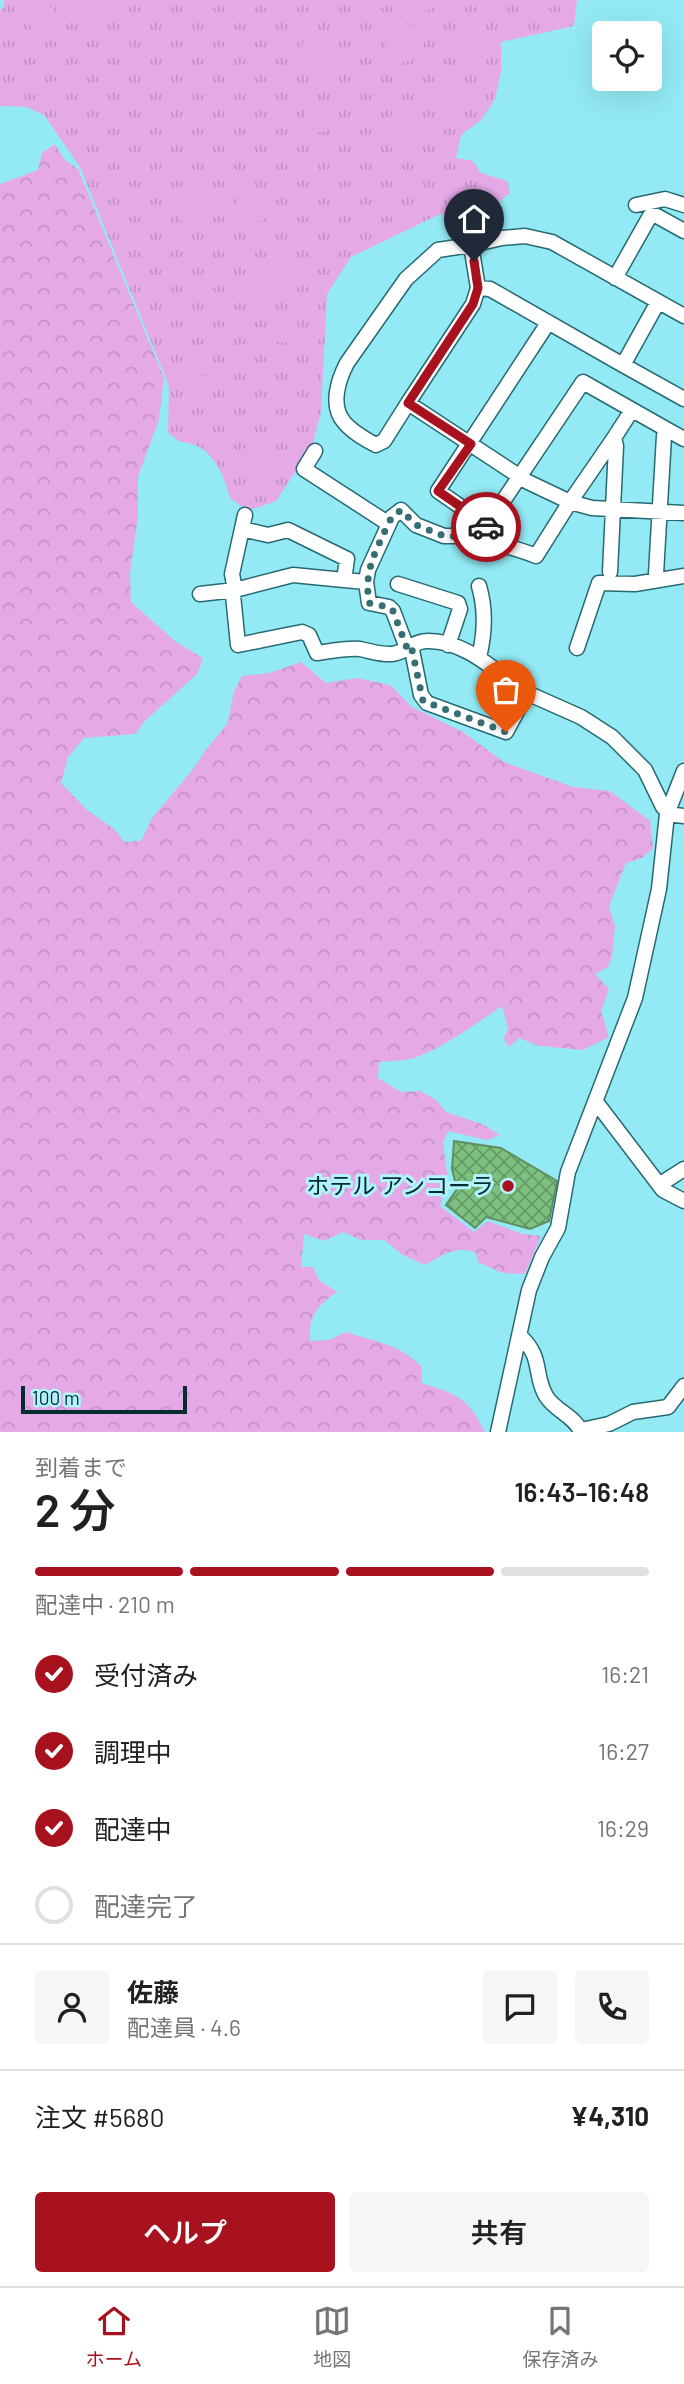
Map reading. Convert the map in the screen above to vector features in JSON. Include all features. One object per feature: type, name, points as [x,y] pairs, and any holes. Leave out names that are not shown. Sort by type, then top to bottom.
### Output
[{"type":"street","points":[[636,205],[665,199],[684,205]]},
{"type":"street","points":[[615,278],[650,216],[657,216],[684,231]]},
{"type":"street","points":[[471,245],[478,288],[473,304],[383,441],[376,445],[342,421],[337,392],[340,377],[406,278],[439,250],[525,236],[552,242],[684,316]]},
{"type":"street","points":[[478,288],[490,289],[684,399]]},
{"type":"street","points":[[623,365],[658,302]]},
{"type":"street","points":[[548,323],[438,491],[495,544],[536,555],[632,410]]},
{"type":"street","points":[[527,693],[506,732],[427,703],[421,695],[409,646],[393,611],[389,607],[369,603],[366,582],[372,561],[392,517],[401,510],[416,525],[444,536],[483,531],[583,382],[684,439]]},
{"type":"street","points":[[408,403],[520,476],[570,502],[592,508],[684,513]]},
{"type":"street","points":[[656,574],[666,429]]},
{"type":"street","points":[[610,572],[616,446],[614,438]]},
{"type":"street","points":[[315,451],[304,469],[388,524]]},
{"type":"street","points":[[344,580],[347,559],[288,530],[268,535],[243,522],[232,574],[238,645],[294,632],[309,635],[317,653],[360,649],[394,654],[425,640],[479,657],[527,693],[581,717],[612,737],[645,769],[663,807],[668,812],[684,816]]},
{"type":"street","points":[[200,594],[235,590],[293,575],[366,582]]},
{"type":"street","points":[[577,648],[599,583],[635,584],[684,576]]},
{"type":"street","points":[[398,584],[458,603],[460,609],[447,645]]},
{"type":"street","points":[[479,586],[484,604],[484,629],[479,657]]},
{"type":"street","points":[[498,1432],[530,1290],[542,1257],[558,1228],[568,1172],[635,998],[659,889],[668,812],[684,771]]},
{"type":"street","points":[[596,1102],[663,1190],[684,1201]]},
{"type":"street","points":[[659,1185],[684,1169]]},
{"type":"street","points":[[520,1336],[534,1352],[544,1392],[550,1402],[578,1425],[581,1431],[609,1424],[633,1412],[668,1407],[684,1386]]},
{"type":"green space","points":[[4,0],[577,0],[574,26],[501,42],[501,72],[495,99],[481,120],[461,135],[456,158],[473,161],[481,173],[507,181],[510,193],[496,204],[438,215],[351,257],[327,294],[321,412],[312,447],[276,501],[253,509],[244,508],[230,498],[223,476],[209,455],[197,446],[177,440],[168,432],[169,387],[80,167],[44,115],[27,107],[0,106],[0,10],[4,7]]},
{"type":"green space","points":[[74,0],[108,0],[109,3],[102,15],[85,21],[75,17],[72,10]]},
{"type":"green space","points":[[403,0],[433,0],[428,11],[416,13],[409,11]]},
{"type":"green space","points":[[42,4],[52,8],[56,18],[52,28],[42,32],[32,28],[28,18],[32,8]]},
{"type":"green space","points":[[405,24],[419,29],[424,43],[419,57],[405,62],[391,57],[386,43],[391,29]]},
{"type":"green space","points":[[320,31],[333,36],[338,49],[333,62],[320,67],[307,62],[302,49],[307,36]]},
{"type":"green space","points":[[469,40],[478,44],[482,53],[478,62],[469,66],[460,62],[456,53],[460,44]]},
{"type":"green space","points":[[452,73],[462,77],[466,87],[462,97],[452,101],[442,97],[438,87],[442,77]]},
{"type":"green space","points":[[55,81],[55,94],[41,95],[31,87]]},
{"type":"green space","points":[[319,104],[329,108],[333,118],[329,128],[319,132],[309,128],[305,118],[309,108]]},
{"type":"green space","points":[[408,109],[422,122],[425,142],[418,149],[406,154],[390,146],[380,132],[390,116]]},
{"type":"green space","points":[[143,110],[161,110],[162,124],[145,121]]},
{"type":"green space","points":[[55,144],[64,159],[78,169],[164,378],[159,419],[138,477],[138,516],[130,573],[131,602],[176,642],[203,658],[197,674],[145,721],[135,734],[84,738],[68,757],[61,783],[87,810],[114,829],[125,842],[141,841],[152,818],[227,724],[234,692],[242,676],[269,673],[301,662],[326,683],[357,678],[390,685],[412,707],[463,732],[504,762],[573,787],[610,791],[650,821],[653,848],[642,858],[626,863],[609,906],[615,926],[612,957],[608,967],[595,974],[609,989],[601,1011],[609,1037],[583,1050],[539,1046],[519,1038],[509,1047],[504,1039],[508,1028],[502,1006],[456,1037],[417,1057],[379,1062],[378,1078],[401,1092],[420,1091],[436,1100],[446,1112],[482,1124],[500,1135],[487,1140],[448,1131],[443,1143],[448,1180],[440,1206],[474,1232],[488,1221],[523,1234],[541,1236],[525,1274],[502,1273],[478,1262],[476,1253],[469,1251],[456,1250],[425,1265],[403,1255],[384,1240],[361,1240],[343,1232],[324,1241],[304,1234],[301,1267],[313,1267],[319,1280],[337,1292],[315,1312],[310,1341],[329,1340],[346,1332],[404,1352],[421,1366],[422,1383],[461,1399],[473,1411],[485,1432],[0,1432],[0,184],[38,170],[42,153]]},
{"type":"green space","points":[[196,187],[204,193],[211,209],[204,224],[191,228],[181,221],[174,205],[186,188]]},
{"type":"green space","points":[[258,189],[266,195],[269,202],[267,218],[253,225],[243,224],[235,210],[237,202],[246,191]]},
{"type":"green space","points":[[281,267],[288,269],[292,278],[289,290],[267,296],[254,289],[250,283],[259,272]]},
{"type":"green space","points":[[282,317],[291,321],[295,330],[291,339],[282,343],[273,339],[269,330],[273,321]]},
{"type":"green space","points":[[196,372],[203,377],[209,392],[204,403],[198,405],[189,400],[182,380],[187,373]]},
{"type":"green space","points":[[298,395],[304,417],[297,421],[289,401]]},
{"type":"green space","points":[[251,446],[260,448],[267,455],[265,473],[259,482],[248,481],[240,469],[237,457],[242,449]]},
{"type":"building","name":"ホテル アンコーラ","points":[[454,1141],[501,1148],[557,1181],[549,1221],[530,1229],[486,1217],[475,1228],[446,1205],[457,1189],[452,1169]]},
{"type":"way so far","points":[[486,527],[479,537],[444,536],[416,525],[401,510],[388,524],[368,570],[366,582],[369,603],[389,607],[393,611],[407,648],[411,645],[423,701],[506,732]]},
{"type":"place","name":"ホテル アンコーラ","points":[[508,1186]]},
{"type":"route","points":[[474,261],[478,288],[473,304],[408,403],[471,444],[438,491],[487,525],[486,527]]}]
